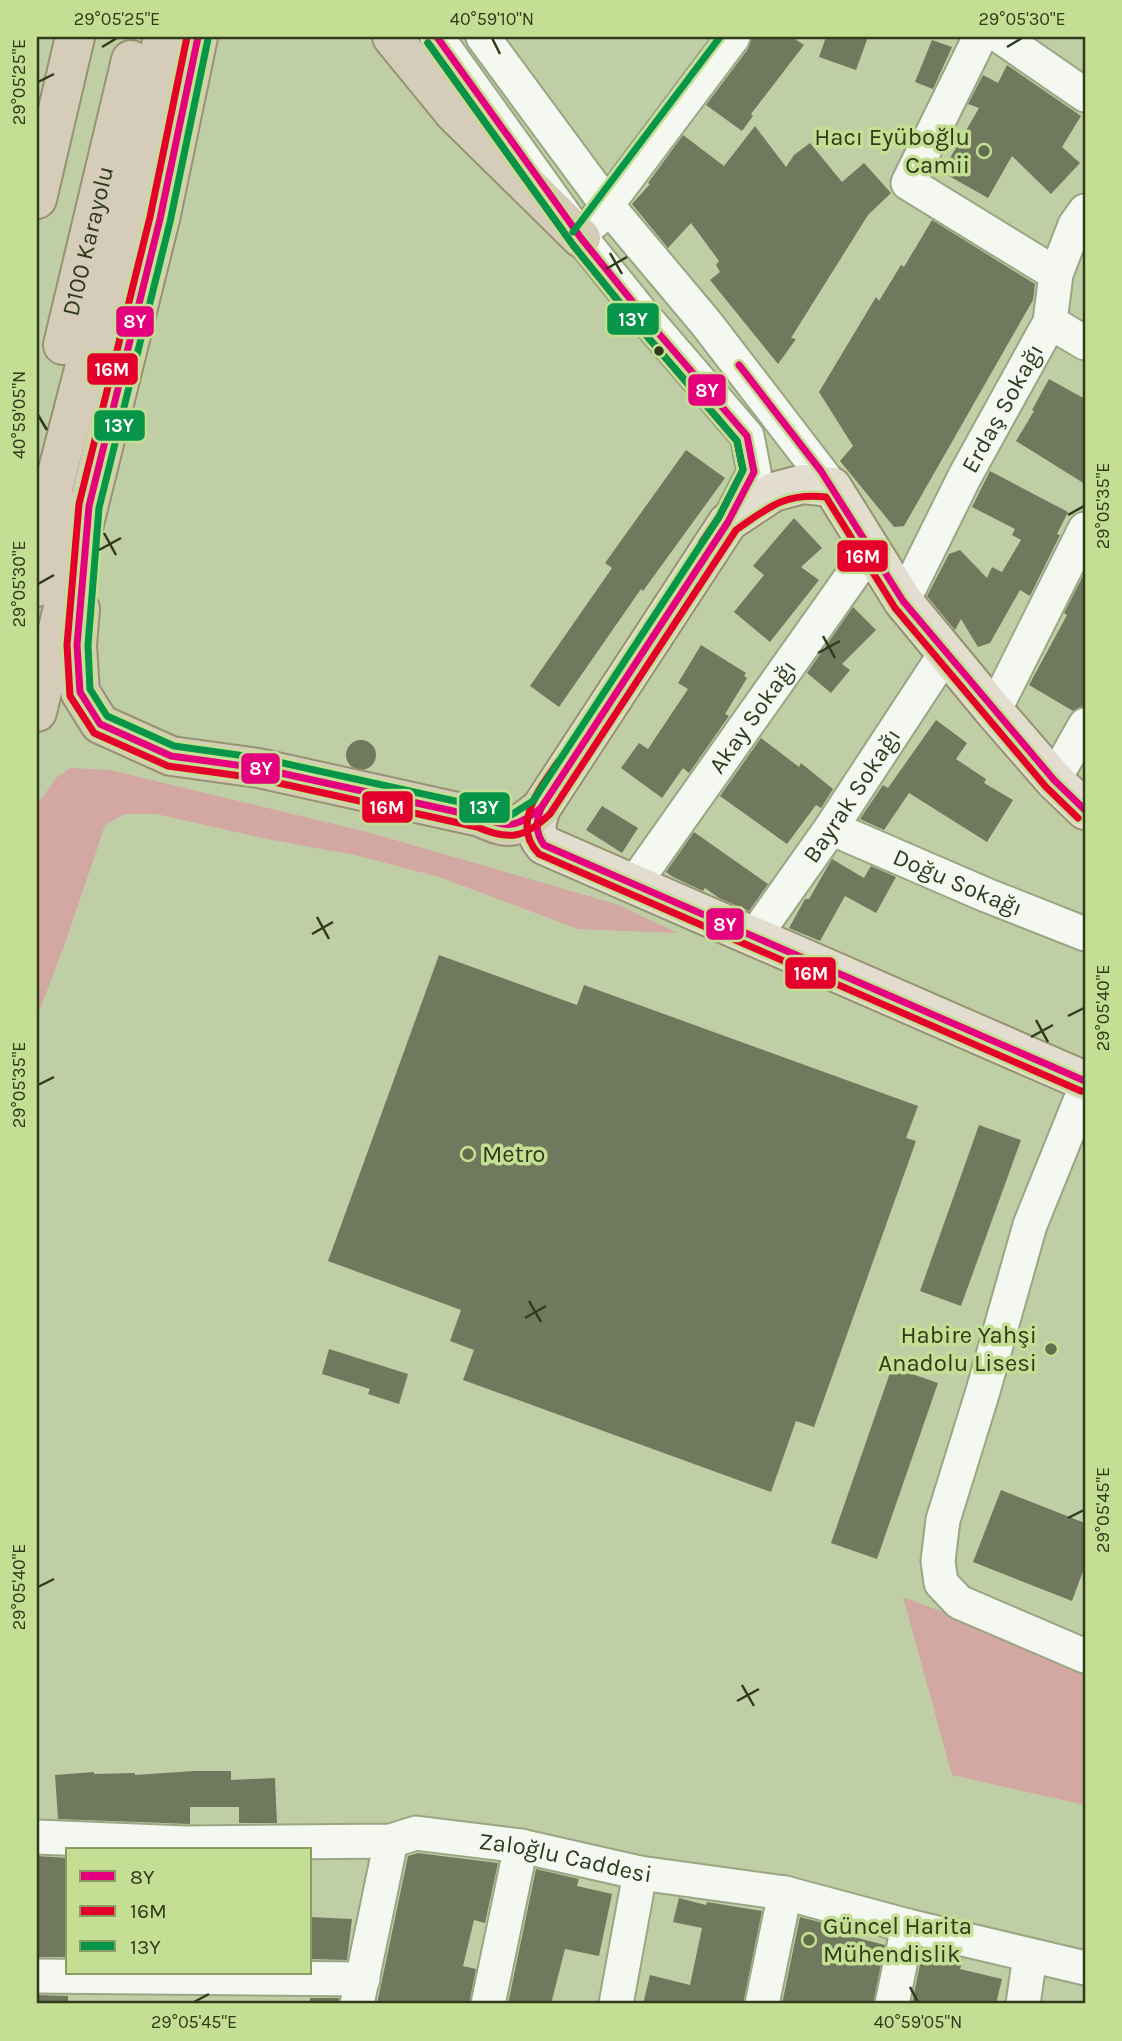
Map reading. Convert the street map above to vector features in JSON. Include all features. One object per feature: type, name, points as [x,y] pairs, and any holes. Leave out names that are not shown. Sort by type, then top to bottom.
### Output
[{"type":"highway","points":[[37,199],[75,37]]},
{"type":"highway","name":"D100 Karayolu","points":[[37,446],[136,37]]},
{"type":"highway","points":[[37,550],[120,231],[163,37]]},
{"type":"highway","points":[[37,712],[160,219],[198,37]]},
{"type":"highway","points":[[37,587],[223,37]]},
{"type":"highway","points":[[392,37],[454,113],[581,238]]},
{"type":"highway","points":[[89,506],[77,645],[80,692],[100,724],[171,756],[258,768],[480,817],[500,826],[511,828],[541,808]]},
{"type":"main road","points":[[1085,810],[1054,780],[993,711],[903,601],[832,487],[803,484],[773,492],[728,522],[541,808],[535,828],[544,845],[1085,1081]]},
{"type":"street","points":[[437,37],[581,238],[747,436],[754,472],[728,522]]},
{"type":"street","points":[[483,37],[607,205],[706,323],[832,487]]},
{"type":"street","points":[[581,238],[733,37]]},
{"type":"street","points":[[980,37],[908,183],[1056,274]]},
{"type":"street","points":[[1001,37],[1085,95]]},
{"type":"street","name":"Erdaş Sokağı","points":[[903,601],[965,475],[1050,322],[1056,274],[1074,225],[1085,211]]},
{"type":"street","points":[[1050,322],[1085,343]]},
{"type":"street","points":[[993,711],[1085,529]]},
{"type":"street","name":"Akay Sokağı","points":[[634,884],[871,549]]},
{"type":"street","name":"Bayrak Sokağı","points":[[754,937],[831,828],[945,654]]},
{"type":"street","points":[[1054,780],[1085,725]]},
{"type":"street","name":"Doğu Sokağı","points":[[831,828],[986,895],[1085,934]]},
{"type":"street","points":[[1085,1089],[1030,1225],[943,1520],[938,1561],[941,1583],[959,1602],[1085,1656]]},
{"type":"street","name":"Zaloğlu Caddesi","points":[[37,1837],[185,1843],[391,1841],[416,1833],[521,1846],[640,1873],[785,1893],[908,1926],[1085,1968]]},
{"type":"street","points":[[37,1976],[360,1992],[391,1841]]},
{"type":"street","points":[[488,2004],[521,1846]]},
{"type":"street","points":[[616,2004],[640,1873]]},
{"type":"street","points":[[762,2004],[785,1893]]},
{"type":"street","points":[[892,2004],[908,1926]]},
{"type":"street","points":[[1023,2004],[1030,1956]]},
{"type":"shaded area","points":[[71,768],[110,770],[371,833],[616,904],[678,933],[578,929],[439,877],[355,855],[156,814],[125,814],[105,825],[37,1017],[37,805],[57,777]]},
{"type":"shaded area","points":[[903,1597],[1085,1665],[1085,1805],[952,1775]]},
{"type":"building","points":[[752,37],[792,37],[804,45],[751,114],[753,116],[742,131],[706,105],[748,49]]},
{"type":"building","points":[[826,37],[868,37],[856,70],[819,57]]},
{"type":"building","points":[[932,40],[952,47],[933,89],[915,82]]},
{"type":"building","points":[[1007,65],[1081,116],[1062,147],[1080,163],[1051,194],[1012,156],[988,198],[942,172],[979,108],[968,104],[983,75],[998,83]]},
{"type":"building","points":[[755,126],[786,167],[794,155],[810,143],[842,182],[864,163],[891,193],[868,215],[791,338],[796,339],[778,364],[710,280],[720,272],[716,265],[719,261],[691,223],[668,248],[632,204],[650,184],[648,183],[683,135],[724,166]]},
{"type":"building","points":[[932,220],[1035,284],[1033,300],[904,526],[894,527],[840,461],[853,446],[819,392],[876,297],[879,301],[901,265],[904,267]]},
{"type":"building","points":[[1049,379],[1085,399],[1085,484],[1016,441]]},
{"type":"building","points":[[686,450],[725,478],[643,591],[641,589],[559,707],[530,686],[612,568],[605,563]]},
{"type":"building","points":[[990,471],[1068,512],[1057,534],[1060,535],[1030,596],[1020,590],[990,643],[978,647],[961,619],[955,630],[927,596],[949,554],[960,550],[987,578],[992,567],[1002,572],[1021,540],[1012,535],[1015,529],[972,507]]},
{"type":"building","points":[[794,518],[822,548],[801,567],[819,580],[770,642],[734,612],[764,575],[753,566]]},
{"type":"building","points":[[1085,572],[1085,706],[1073,711],[1029,685],[1067,615],[1064,613]]},
{"type":"building","points":[[853,607],[876,630],[842,664],[850,670],[831,693],[807,673]]},
{"type":"building","points":[[701,645],[746,673],[744,676],[747,678],[725,714],[729,716],[689,773],[683,768],[662,798],[621,768],[639,743],[648,749],[688,689],[678,683]]},
{"type":"building","points":[[936,720],[967,743],[956,759],[986,779],[984,783],[1013,800],[987,842],[909,793],[884,830],[860,819],[883,785],[888,788]]},
{"type":"building","points":[[761,738],[799,767],[801,763],[833,789],[821,808],[816,805],[787,844],[720,796]]},
{"type":"building","points":[[361,740],[371,745],[376,755],[371,765],[361,770],[351,765],[346,755],[351,745]]},
{"type":"building","points":[[602,806],[638,828],[622,853],[586,830]]},
{"type":"building","points":[[694,832],[768,884],[749,911],[719,898],[705,888],[703,891],[666,872]]},
{"type":"building","points":[[832,859],[864,878],[871,866],[896,877],[876,913],[845,896],[820,941],[789,928]]},
{"type":"building","points":[[439,955],[577,1005],[584,985],[918,1106],[906,1138],[916,1141],[814,1427],[796,1421],[771,1492],[463,1380],[474,1350],[450,1341],[461,1310],[328,1261]]},
{"type":"building","points":[[979,1125],[1021,1140],[961,1306],[920,1291]]},
{"type":"building","points":[[329,1349],[408,1374],[399,1404],[368,1394],[370,1389],[322,1374]]},
{"type":"building","points":[[892,1367],[938,1383],[877,1559],[831,1543]]},
{"type":"building","points":[[1001,1490],[1085,1523],[1085,1566],[1072,1601],[973,1562]]},
{"type":"building","points":[[231,1771],[231,1780],[275,1778],[277,1823],[239,1823],[239,1807],[190,1807],[190,1824],[58,1819],[55,1775],[94,1772],[135,1775]]},
{"type":"building","points":[[418,1853],[498,1863],[485,1923],[474,1920],[463,1966],[476,1969],[469,2004],[377,2004],[408,1856]]},
{"type":"building","points":[[37,1856],[66,1858],[66,1957],[37,1957]]},
{"type":"building","points":[[536,1869],[579,1879],[577,1886],[612,1894],[599,1956],[565,1949],[551,2004],[508,2004]]},
{"type":"building","points":[[679,1898],[706,1905],[707,1902],[762,1911],[743,2004],[643,2004],[650,1975],[690,1985],[702,1928],[673,1922]]},
{"type":"building","points":[[312,1917],[352,1919],[347,1960],[312,1959]]},
{"type":"building","points":[[800,1917],[839,1927],[838,1933],[885,1945],[873,2004],[782,2004]]},
{"type":"building","points":[[923,1949],[963,1959],[960,1969],[1002,1979],[996,2004],[912,2004]]},
{"type":"building","points":[[37,1995],[68,1996],[68,2004],[37,2004]]},
{"type":"building","points":[[310,1998],[339,1998],[338,2004],[310,2004]]},
{"type":"transit line","name":"16M","points":[[187,37],[150,217],[79,504],[67,645],[70,696],[94,733],[168,766],[256,778],[498,834],[516,835],[533,828],[550,814],[736,530],[778,503],[799,497],[826,497],[895,608],[1046,787],[1078,818]]},
{"type":"transit line","name":"8Y","points":[[198,37],[160,219],[89,506],[77,645],[80,692],[100,724],[171,756],[258,768],[498,823],[519,822],[541,808]]},
{"type":"transit line","name":"8Y","points":[[437,37],[581,238],[747,436],[754,472],[728,522],[541,808],[537,827],[544,845],[1085,1081]]},
{"type":"transit line","name":"13Y","points":[[573,232],[720,37]]},
{"type":"transit line","name":"13Y","points":[[208,39],[170,222],[99,508],[88,645],[90,689],[107,716],[174,746],[260,758],[511,815],[533,801],[719,517],[743,470],[737,441],[573,245],[428,43]]},
{"type":"transit line","name":"16M","points":[[428,43],[573,245],[737,441],[743,470],[719,517],[702,542]]},
{"type":"transit line","name":"8Y","points":[[739,365],[821,471],[903,601],[1054,780],[1085,810]]},
{"type":"transit line","name":"16M","points":[[558,762],[536,795],[528,819],[527,831],[539,854],[1081,1091]]},
{"type":"place","name":"Hacı Eyüboğlu Camii","points":[[984,151]]},
{"type":"place","name":"Metro","points":[[468,1154]]},
{"type":"place","name":"Habire Yahşi Anadolu Lisesi","points":[[1051,1349]]},
{"type":"place","name":"Güncel Harita Mühendislik","points":[[809,1940]]}]
